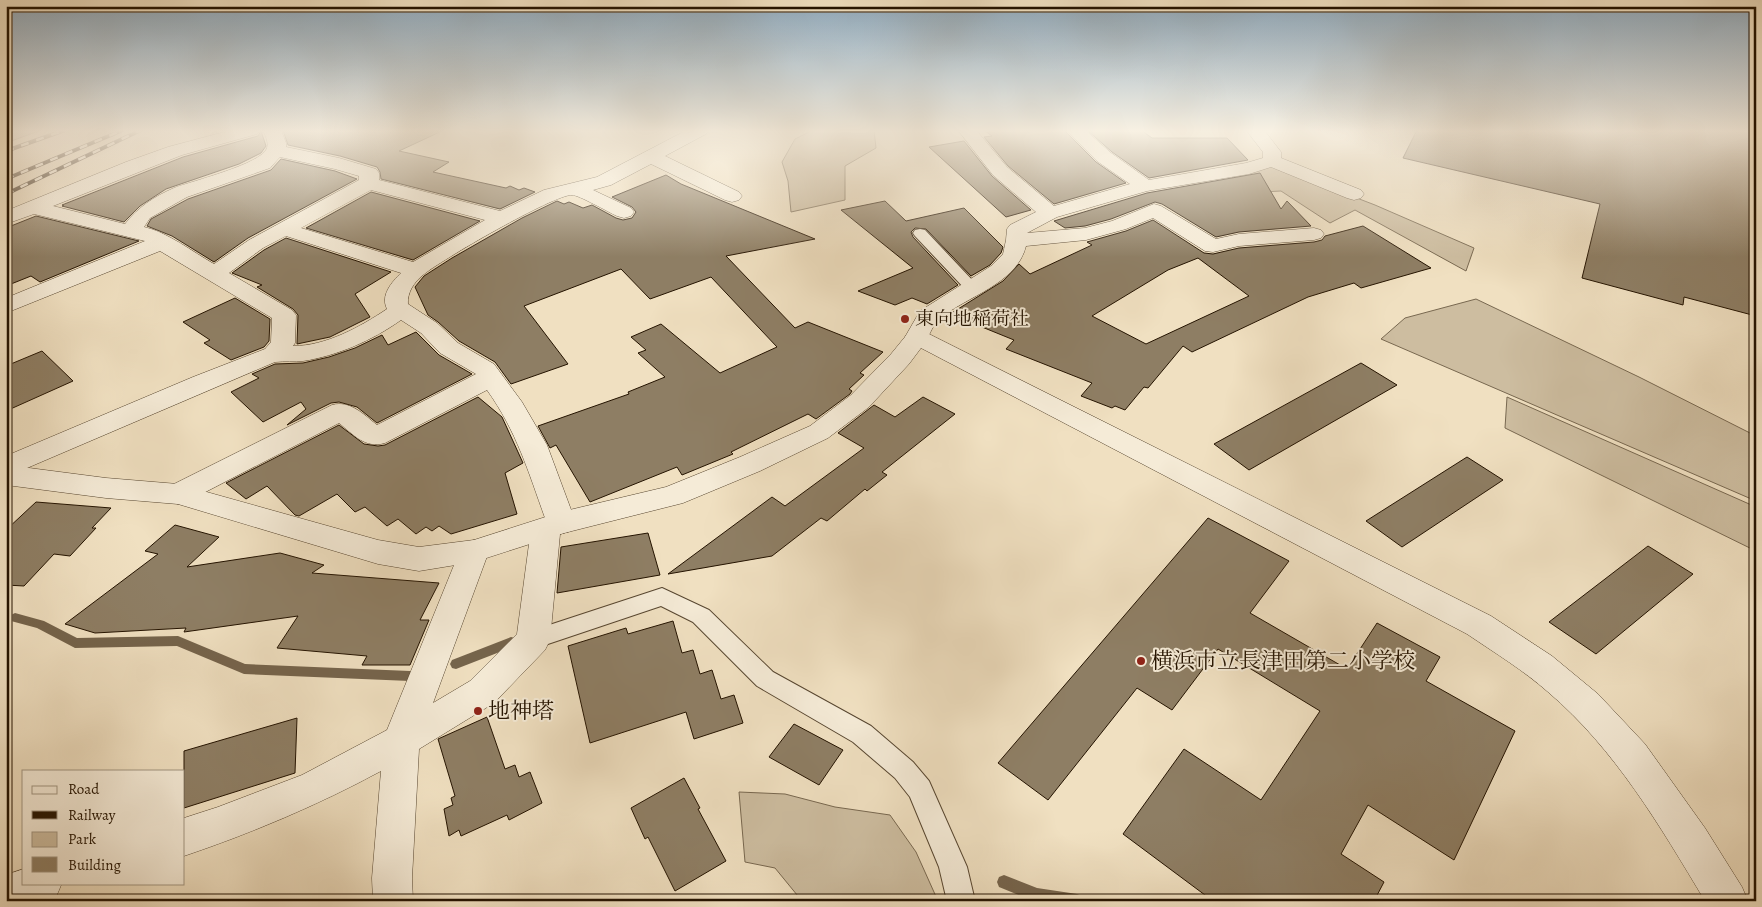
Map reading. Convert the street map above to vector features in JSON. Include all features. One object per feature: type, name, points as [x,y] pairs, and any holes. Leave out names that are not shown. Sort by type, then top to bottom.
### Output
[{"type":"street","points":[[6,218],[118,172]]},
{"type":"street","points":[[130,232],[143,214],[180,193],[239,172]]},
{"type":"street","points":[[367,172],[369,173],[369,183]]},
{"type":"street","points":[[185,837],[218,826],[315,787],[401,741],[482,692],[533,640],[554,526],[533,445],[513,408],[484,370],[449,348],[429,328],[401,310],[397,306],[396,297],[401,286],[416,270],[502,218],[551,194],[604,181],[621,172]]},
{"type":"street","points":[[683,172],[732,196]]},
{"type":"street","points":[[1002,172],[1050,213]]},
{"type":"street","points":[[1126,172],[1145,186]]},
{"type":"street","points":[[6,476],[106,488],[178,494],[378,552],[419,558],[474,551],[554,526],[673,496],[750,464],[819,432],[860,401],[900,359],[917,337],[928,316],[999,271],[1013,256],[1017,240],[1017,229],[1050,213],[1145,186],[1223,172]]},
{"type":"street","points":[[1300,172],[1354,194]]},
{"type":"street","points":[[214,274],[256,244],[369,183],[502,218]]},
{"type":"street","points":[[574,188],[624,212]]},
{"type":"street","points":[[33,207],[130,232],[147,234],[284,315],[283,343],[276,353]]},
{"type":"street","points":[[1017,240],[1086,234],[1119,225],[1154,210],[1213,246],[1239,240],[1314,234]]},
{"type":"street","points":[[284,229],[416,270]]},
{"type":"street","points":[[6,306],[162,242]]},
{"type":"street","points":[[6,467],[160,400],[276,353],[302,353],[348,340],[366,332],[401,310]]},
{"type":"street","points":[[917,337],[1479,624],[1519,651],[1567,688],[1598,717],[1633,757],[1663,796],[1728,901]]},
{"type":"street","points":[[178,494],[341,411],[375,437],[491,378]]},
{"type":"street","points":[[394,901],[392,878],[401,741],[474,551]]},
{"type":"street","points":[[6,895],[39,884]]},
{"type":"lane","points":[[920,233],[971,287]]},
{"type":"lane","points":[[533,640],[662,597],[701,616],[765,678],[862,734],[904,770],[920,789],[924,797],[953,867],[961,901]]},
{"type":"green space","points":[[785,172],[845,172],[845,200],[791,212]]},
{"type":"green space","points":[[1290,172],[1375,205],[1474,248],[1466,271],[1355,210],[1330,223],[1281,191],[1244,193],[1234,185],[1232,174]]},
{"type":"green space","points":[[1476,299],[1639,377],[1756,436],[1756,501],[1381,339],[1405,318]]},
{"type":"green space","points":[[1507,397],[1756,507],[1756,551],[1505,428]]},
{"type":"green space","points":[[739,792],[785,794],[835,807],[890,815],[916,852],[938,901],[802,901],[775,868],[745,862]]},
{"type":"building","points":[[144,172],[215,172],[166,189],[140,206],[124,222],[62,205]]},
{"type":"building","points":[[264,172],[339,172],[357,179],[248,238],[214,262],[172,236],[147,226],[151,219],[188,199]]},
{"type":"building","points":[[380,172],[434,172],[506,188],[510,186],[519,190],[524,188],[535,192],[500,209],[381,179]]},
{"type":"building","points":[[957,172],[989,172],[1031,210],[1006,217]]},
{"type":"building","points":[[1016,172],[1111,172],[1126,183],[1054,204]]},
{"type":"building","points":[[1141,172],[1180,172],[1149,178]]},
{"type":"building","points":[[1464,172],[1756,172],[1756,316],[1684,297],[1683,305],[1582,278],[1600,204]]},
{"type":"building","points":[[1260,173],[1281,209],[1287,201],[1311,226],[1239,232],[1216,237],[1162,204],[1155,202],[1111,219],[1085,226],[1065,228],[1054,221],[1147,193]]},
{"type":"building","points":[[666,175],[681,184],[815,239],[726,256],[795,328],[808,322],[883,352],[860,373],[864,375],[849,389],[852,391],[850,394],[816,419],[808,414],[731,452],[733,454],[682,475],[677,467],[590,502],[556,445],[550,448],[538,426],[629,394],[628,392],[665,377],[638,353],[646,350],[631,337],[661,324],[720,373],[777,347],[711,277],[650,299],[621,269],[524,306],[568,364],[511,384],[495,362],[459,341],[428,315],[415,287],[424,276],[452,258],[522,218],[557,201],[564,204],[569,202],[583,208],[592,205],[623,220],[632,218],[636,212],[632,207],[612,197]]},
{"type":"building","points":[[371,192],[480,221],[413,260],[306,228]]},
{"type":"building","points":[[885,201],[906,221],[964,208],[1003,247],[1001,253],[990,265],[971,276],[926,229],[915,228],[911,232],[913,237],[958,285],[927,304],[912,298],[895,305],[858,291],[913,268],[841,210]]},
{"type":"building","points":[[36,216],[139,241],[40,282],[31,276],[6,286],[6,228]]},
{"type":"building","points":[[1153,220],[1204,253],[1213,254],[1239,248],[1314,242],[1322,240],[1325,236],[1363,226],[1431,268],[1361,288],[1354,283],[1308,297],[1192,352],[1183,346],[1148,388],[1144,387],[1125,410],[1115,406],[1112,408],[1081,396],[1092,383],[1006,349],[1014,340],[950,314],[1003,281],[1019,264],[1030,274],[1092,245],[1087,242],[1126,231]],"holes":[[[1198,258],[1249,296],[1146,344],[1092,316],[1168,270]]]},
{"type":"building","points":[[286,238],[391,272],[355,294],[370,317],[330,337],[297,344],[298,315],[293,309],[257,287],[262,285],[232,273],[264,250]]},
{"type":"building","points":[[235,298],[270,319],[269,341],[264,347],[231,360],[204,343],[210,340],[183,322]]},
{"type":"building","points":[[416,332],[439,355],[472,374],[377,423],[357,407],[339,402],[331,403],[287,425],[306,409],[301,402],[263,422],[231,392],[259,378],[252,374],[275,364],[303,363],[329,357],[355,348],[382,335],[388,345]]},
{"type":"building","points":[[42,351],[73,381],[6,411],[6,366]]},
{"type":"building","points":[[1361,363],[1397,385],[1249,470],[1214,444]]},
{"type":"building","points":[[478,397],[502,417],[523,463],[505,473],[517,514],[451,534],[439,526],[432,531],[426,527],[416,534],[398,519],[387,526],[365,507],[355,512],[337,494],[299,516],[295,515],[267,486],[246,499],[226,483],[339,425],[364,444],[385,445]]},
{"type":"building","points":[[923,397],[955,414],[882,472],[887,475],[867,491],[865,489],[827,521],[821,518],[772,556],[668,574],[772,497],[785,506],[864,448],[838,433],[874,405],[895,417]]},
{"type":"building","points":[[1467,457],[1503,480],[1402,547],[1366,521]]},
{"type":"building","points":[[36,502],[111,508],[92,528],[96,528],[70,556],[54,554],[24,586],[6,585],[6,530]]},
{"type":"building","points":[[1208,518],[1289,561],[1250,613],[1347,669],[1377,623],[1440,657],[1426,681],[1515,731],[1454,860],[1368,805],[1341,854],[1384,882],[1374,901],[1213,901],[1123,834],[1184,749],[1261,800],[1320,711],[1218,649],[1172,710],[1137,688],[1048,800],[998,763]]},
{"type":"building","points":[[175,525],[219,537],[187,567],[280,553],[324,565],[312,573],[439,583],[420,620],[429,620],[410,665],[362,665],[367,656],[277,648],[298,616],[184,632],[186,628],[95,633],[65,624],[158,554],[145,551]]},
{"type":"building","points":[[648,533],[660,575],[557,593],[561,547]]},
{"type":"building","points":[[1648,546],[1693,574],[1596,654],[1549,622]]},
{"type":"building","points":[[673,621],[682,653],[693,650],[700,674],[712,670],[721,699],[734,695],[743,723],[694,739],[686,712],[590,743],[568,646],[626,628],[628,634]]},
{"type":"building","points":[[487,717],[505,769],[515,765],[519,777],[530,772],[542,803],[509,820],[507,815],[461,836],[459,830],[449,836],[444,809],[453,805],[451,798],[455,796],[438,739]]},
{"type":"building","points":[[297,718],[295,773],[185,808],[184,751]]},
{"type":"building","points":[[794,724],[843,750],[819,785],[769,757]]},
{"type":"building","points":[[684,778],[700,808],[698,809],[726,861],[675,891],[648,837],[645,839],[631,808]]},
{"type":"waterway","points":[[15,618],[40,624],[75,643],[178,641],[244,669],[410,676]]},
{"type":"waterway","points":[[456,664],[511,642]]},
{"type":"waterway","points":[[1004,882],[1037,895],[1077,901]]},
{"type":"railway","points":[[6,179],[22,172]]},
{"type":"railway","points":[[6,194],[52,172]]},
{"type":"place","name":"東向地稲荷社","points":[[905,319]]},
{"type":"place","name":"横浜市立長津田第二小学校","points":[[1141,661]]},
{"type":"place","name":"地神塔","points":[[478,711]]}]
